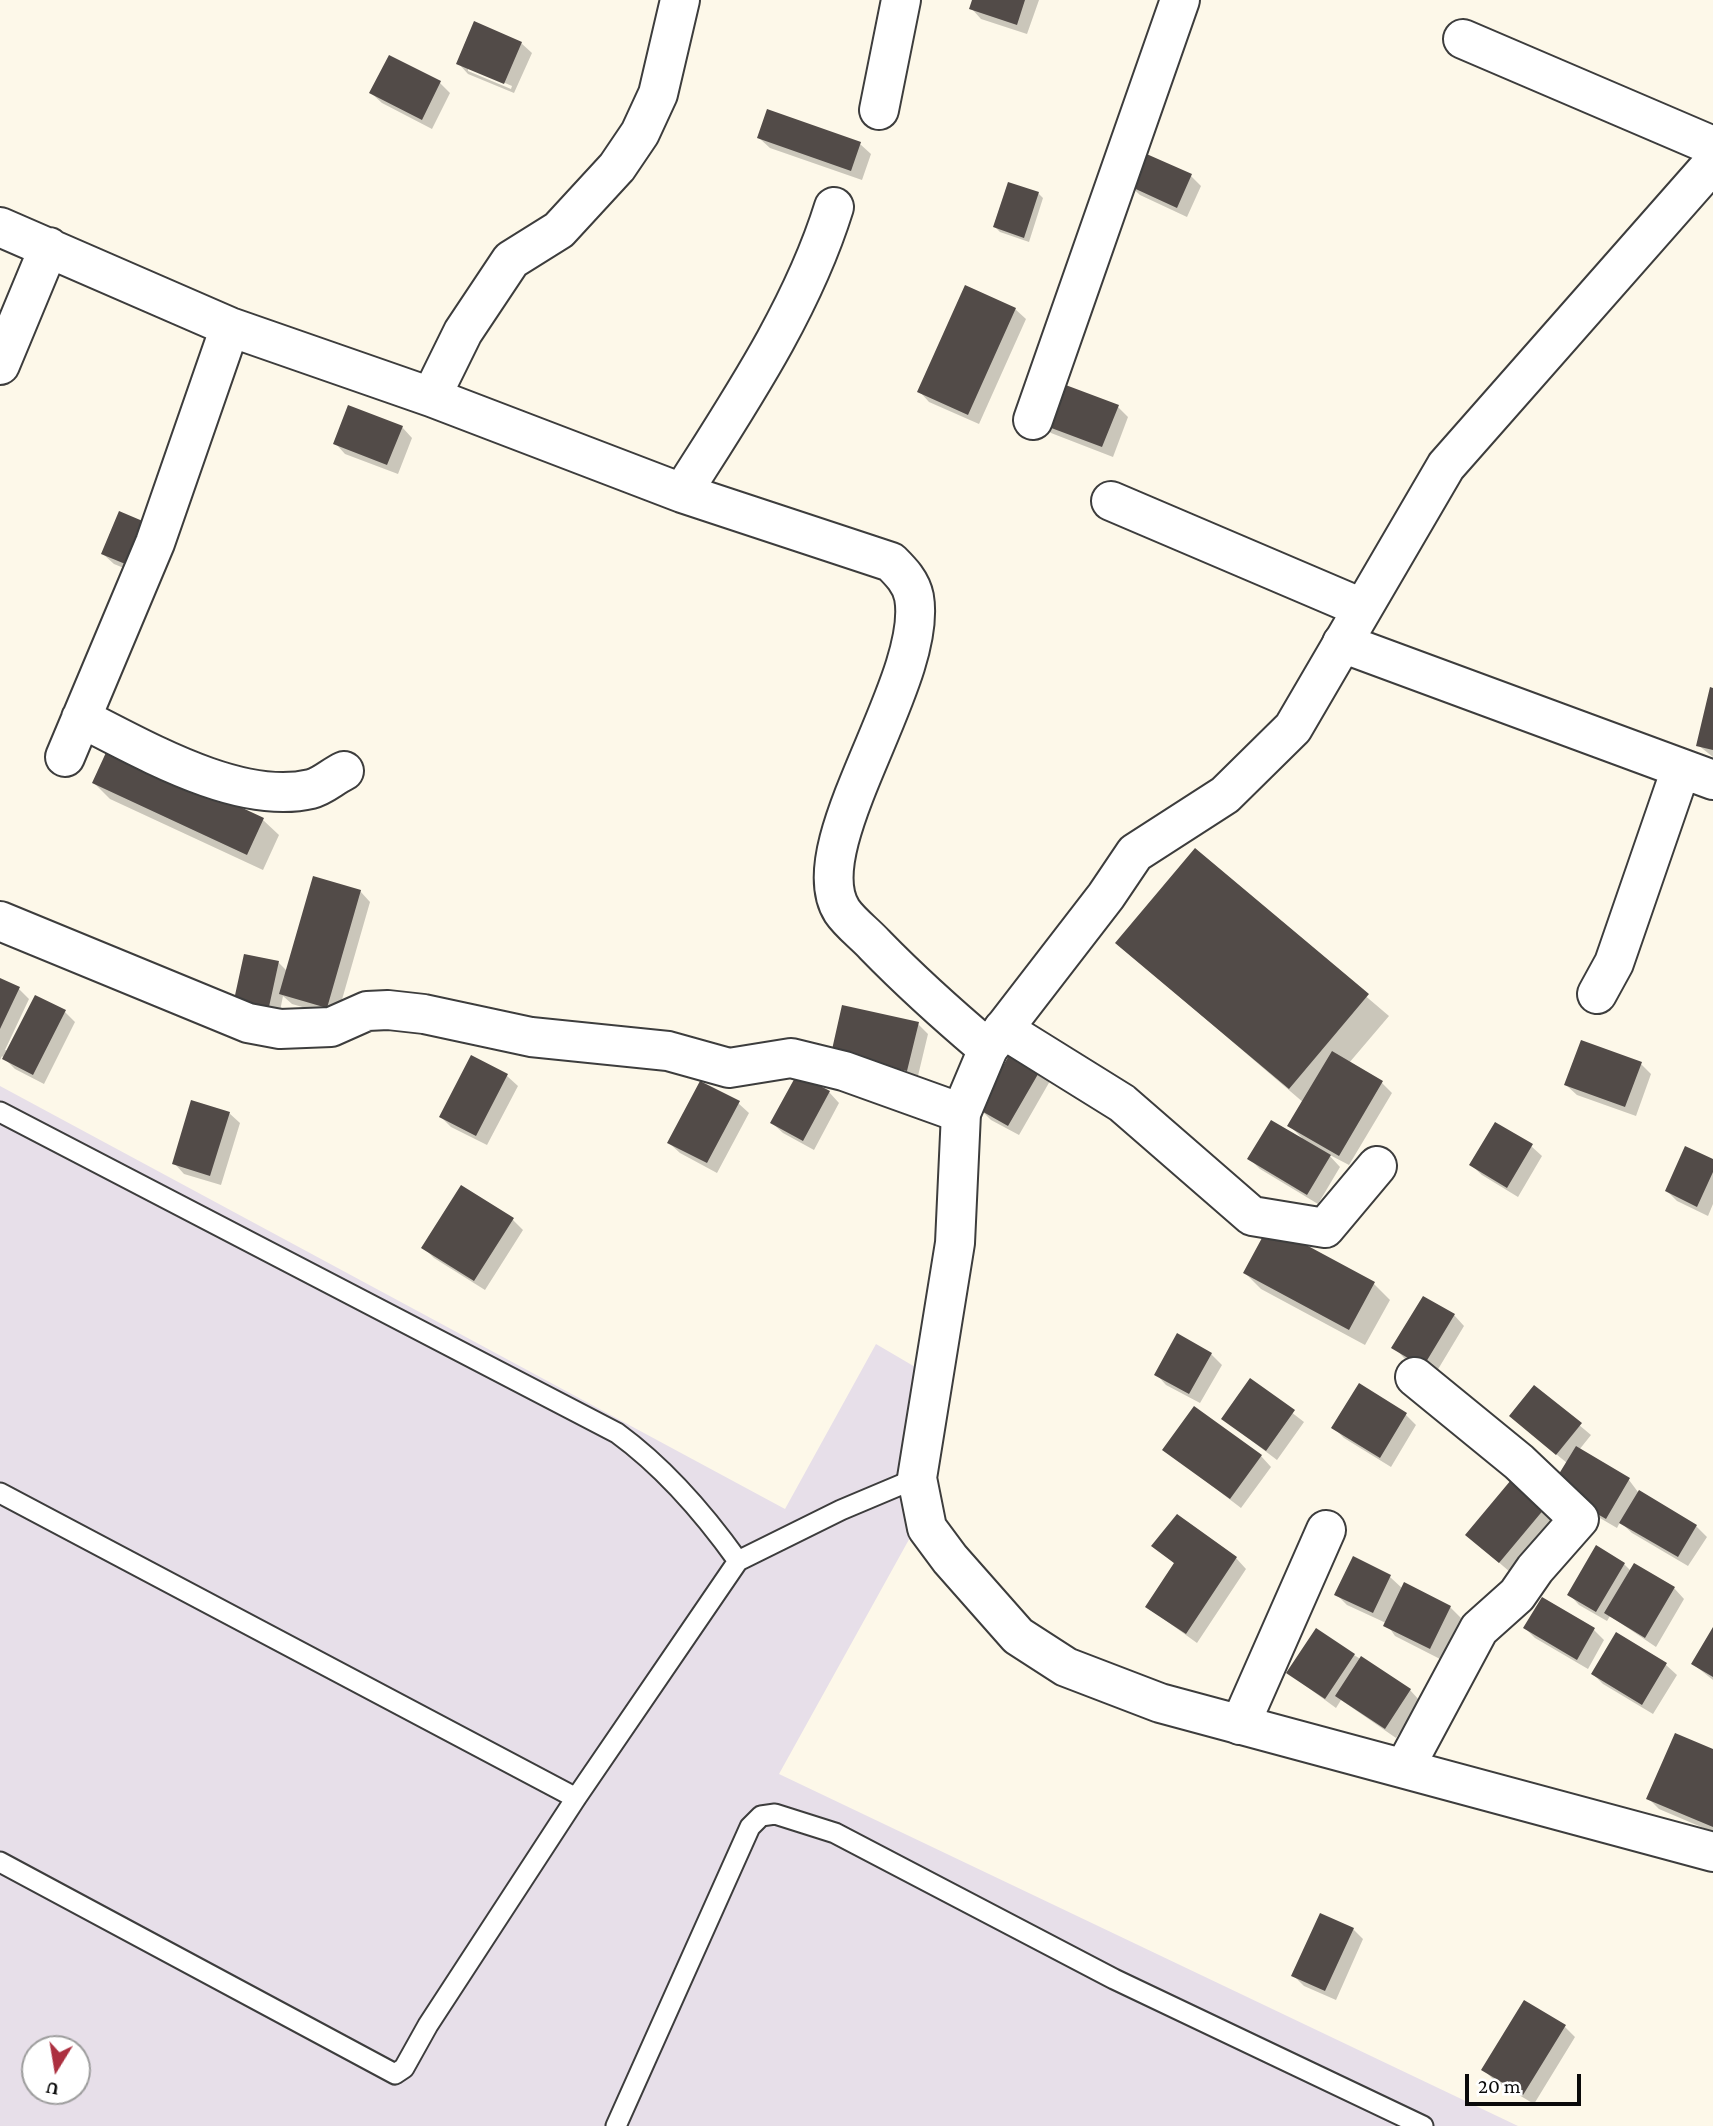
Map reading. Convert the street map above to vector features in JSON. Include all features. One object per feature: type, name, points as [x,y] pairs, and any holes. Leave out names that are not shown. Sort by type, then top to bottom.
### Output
[{"type":"street","points":[[431,397],[463,332],[511,260],[559,230],[617,167],[640,133],[658,94],[680,0]]},
{"type":"street","points":[[879,110],[901,0]]},
{"type":"street","points":[[1032,419],[1180,0]]},
{"type":"street","points":[[1462,39],[1713,146]]},
{"type":"street","points":[[1713,163],[1446,466],[1293,728],[1225,795],[1135,853],[1106,896],[996,1039],[961,1113],[955,1243],[917,1478],[927,1528],[999,1617],[1035,1650],[1088,1678],[1160,1703],[1713,1852]]},
{"type":"street","points":[[682,493],[749,388],[823,242],[834,208]]},
{"type":"street","points":[[0,227],[230,327],[431,397],[682,493],[891,562],[907,578],[914,598],[912,639],[904,671],[838,842],[834,884],[841,910],[918,988],[996,1039],[1122,1103],[1252,1216],[1325,1228],[1377,1166]]},
{"type":"street","points":[[0,365],[48,247]]},
{"type":"street","points":[[65,757],[155,543],[230,327]]},
{"type":"street","points":[[1111,501],[1362,608]]},
{"type":"street","points":[[1342,643],[1697,775],[1614,963],[1597,994]]},
{"type":"street","points":[[80,718],[177,765],[250,788],[280,792],[312,789],[344,771]]},
{"type":"street","points":[[0,922],[248,1023],[280,1029],[331,1027],[367,1012],[388,1010],[436,1016],[531,1037],[668,1051],[729,1068],[791,1058],[844,1071],[961,1113]]},
{"type":"street","points":[[1405,1768],[1479,1629],[1517,1595],[1535,1569],[1579,1519],[1519,1462],[1415,1377]]},
{"type":"street","points":[[1240,1725],[1326,1530]]},
{"type":"lane","points":[[0,1113],[618,1433],[656,1461],[715,1528],[738,1561]]},
{"type":"lane","points":[[0,1863],[395,2074],[404,2068],[428,2025],[576,1798],[738,1561],[841,1510],[917,1478]]},
{"type":"lane","points":[[0,1493],[576,1798]]},
{"type":"lane","points":[[616,2126],[750,1827],[761,1816],[775,1814],[835,1833],[1114,1979],[1423,2126]]},
{"type":"shaded area","points":[[0,1086],[785,1509],[876,1344],[939,1381],[912,1534],[779,1774],[1518,2126],[0,2126]]},
{"type":"building","points":[[972,0],[1025,0],[1017,25],[969,9]]},
{"type":"building","points":[[474,21],[522,42],[504,84],[456,64]]},
{"type":"building","points":[[389,55],[441,81],[422,120],[369,93]]},
{"type":"building","points":[[767,109],[861,142],[851,171],[757,138]]},
{"type":"building","points":[[1142,152],[1192,174],[1177,208],[1127,185]]},
{"type":"building","points":[[1008,182],[1039,192],[1024,238],[993,227]]},
{"type":"building","points":[[965,285],[1016,308],[968,415],[917,392]]},
{"type":"building","points":[[1055,381],[1119,405],[1102,447],[1038,423]]},
{"type":"building","points":[[348,405],[403,426],[387,465],[333,444]]},
{"type":"building","points":[[119,511],[152,525],[135,568],[101,554]]},
{"type":"building","points":[[1710,687],[1713,688],[1713,750],[1696,746]]},
{"type":"building","points":[[109,746],[264,818],[247,855],[92,783]]},
{"type":"building","points":[[1195,848],[1369,994],[1289,1089],[1115,943]]},
{"type":"building","points":[[313,876],[361,890],[327,1008],[279,994]]},
{"type":"building","points":[[244,954],[279,961],[267,1016],[232,1009]]},
{"type":"building","points":[[0,978],[20,987],[0,1029]]},
{"type":"building","points":[[35,995],[66,1010],[33,1075],[2,1059]]},
{"type":"building","points":[[842,1005],[919,1022],[907,1071],[831,1054]]},
{"type":"building","points":[[1581,1040],[1642,1062],[1625,1107],[1564,1085]]},
{"type":"building","points":[[1332,1051],[1383,1081],[1339,1156],[1287,1126]]},
{"type":"building","points":[[1011,1052],[1041,1069],[1008,1126],[978,1109]]},
{"type":"building","points":[[471,1055],[508,1074],[476,1136],[439,1117]]},
{"type":"building","points":[[797,1074],[830,1091],[803,1141],[770,1123]]},
{"type":"building","points":[[700,1081],[740,1101],[707,1163],[667,1143]]},
{"type":"building","points":[[191,1100],[230,1112],[210,1176],[172,1164]]},
{"type":"building","points":[[1271,1120],[1331,1155],[1307,1195],[1247,1159]]},
{"type":"building","points":[[1495,1122],[1533,1144],[1507,1188],[1469,1165]]},
{"type":"building","points":[[1685,1146],[1713,1159],[1713,1172],[1697,1207],[1665,1191]]},
{"type":"building","points":[[461,1185],[514,1218],[474,1281],[421,1248]]},
{"type":"building","points":[[1269,1225],[1375,1282],[1349,1330],[1243,1273]]},
{"type":"building","points":[[1423,1296],[1455,1314],[1423,1367],[1391,1348]]},
{"type":"building","points":[[1177,1333],[1212,1353],[1189,1394],[1154,1375]]},
{"type":"building","points":[[1250,1378],[1295,1410],[1266,1451],[1221,1419]]},
{"type":"building","points":[[1359,1383],[1407,1413],[1380,1458],[1331,1428]]},
{"type":"building","points":[[1534,1385],[1582,1423],[1556,1455],[1509,1416]]},
{"type":"building","points":[[1194,1406],[1262,1455],[1230,1499],[1162,1450]]},
{"type":"building","points":[[1576,1446],[1630,1478],[1606,1519],[1551,1487]]},
{"type":"building","points":[[1511,1480],[1545,1508],[1499,1563],[1465,1535]]},
{"type":"building","points":[[1639,1490],[1697,1525],[1678,1557],[1619,1523]]},
{"type":"building","points":[[1177,1514],[1237,1557],[1186,1634],[1145,1607],[1174,1563],[1151,1546]]},
{"type":"building","points":[[1596,1545],[1625,1563],[1596,1612],[1567,1595]]},
{"type":"building","points":[[1353,1556],[1391,1575],[1373,1613],[1334,1595]]},
{"type":"building","points":[[1634,1563],[1675,1587],[1645,1638],[1604,1613]]},
{"type":"building","points":[[1404,1582],[1451,1606],[1430,1649],[1383,1626]]},
{"type":"building","points":[[1542,1597],[1595,1628],[1577,1660],[1523,1628]]},
{"type":"building","points":[[1713,1627],[1713,1677],[1691,1664]]},
{"type":"building","points":[[1316,1628],[1355,1654],[1325,1699],[1286,1673]]},
{"type":"building","points":[[1616,1632],[1667,1663],[1642,1705],[1591,1674]]},
{"type":"building","points":[[1361,1656],[1411,1689],[1385,1729],[1335,1696]]},
{"type":"building","points":[[1675,1733],[1713,1749],[1713,1827],[1646,1799]]},
{"type":"building","points":[[1320,1913],[1354,1928],[1325,1991],[1291,1976]]},
{"type":"building","points":[[1524,2000],[1566,2025],[1523,2095],[1481,2070]]}]
